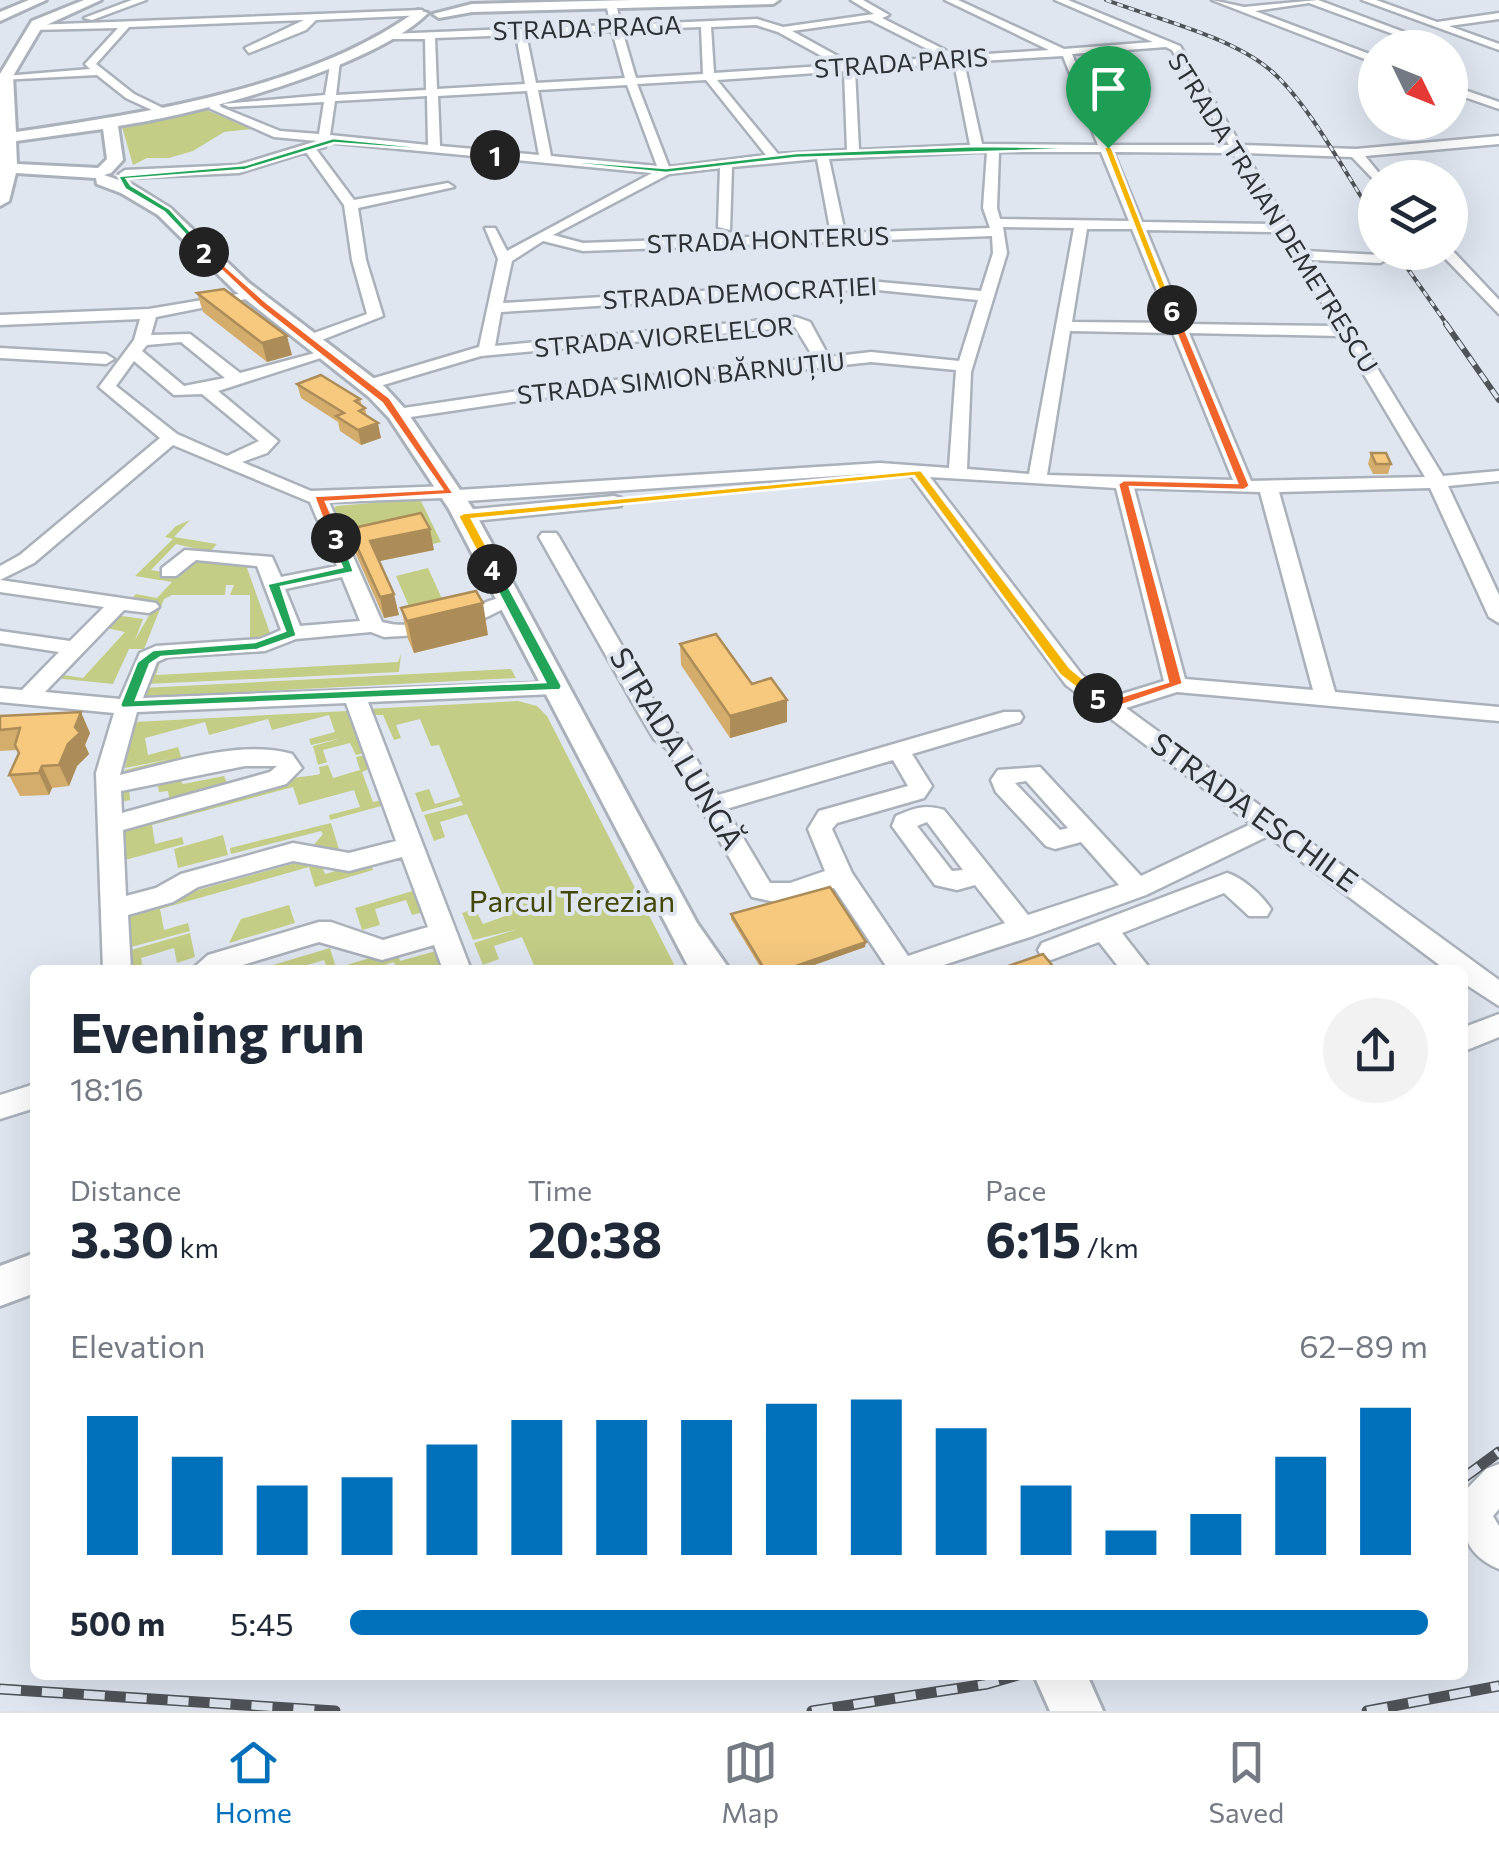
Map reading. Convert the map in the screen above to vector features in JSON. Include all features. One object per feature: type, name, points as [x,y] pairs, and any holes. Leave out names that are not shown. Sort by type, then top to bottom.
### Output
[{"type":"main road","points":[[0,17],[40,0]]},
{"type":"main road","points":[[0,201],[9,168],[4,139],[5,79],[34,28],[51,16],[95,0]]},
{"type":"main road","points":[[4,139],[110,124],[227,100],[336,61],[390,37],[428,13],[770,0]]},
{"type":"main road","points":[[110,124],[114,162],[111,177]]},
{"type":"main road","points":[[9,168],[111,177],[167,210],[214,263],[368,385],[397,414],[455,501],[704,965]]},
{"type":"main road","points":[[0,1286],[30,1274]]},
{"type":"main road","points":[[1062,1680],[1078,1711]]},
{"type":"street","points":[[72,26],[141,0]]},
{"type":"street","points":[[782,30],[884,14],[856,0]]},
{"type":"street","points":[[950,0],[1065,52],[1244,486]]},
{"type":"street","name":"STRADA TRAIAN DEMETRESCU","points":[[1060,0],[1170,44],[1438,482],[1499,617]]},
{"type":"street","points":[[1217,0],[1358,54]]},
{"type":"street","points":[[1241,10],[1311,0],[1393,30]]},
{"type":"street","points":[[1367,0],[1499,46]]},
{"type":"street","points":[[611,4],[658,163],[666,171]]},
{"type":"street","points":[[34,28],[428,13]]},
{"type":"street","points":[[1435,24],[1499,16]]},
{"type":"street","points":[[249,50],[302,28],[314,17]]},
{"type":"street","points":[[872,17],[957,58],[985,148],[990,208],[1000,252],[965,366],[958,474]]},
{"type":"street","name":"STRADA PRAGA","points":[[390,37],[757,22],[782,30]]},
{"type":"street","points":[[706,23],[709,78],[774,158]]},
{"type":"street","points":[[127,24],[91,61],[98,72],[130,96],[167,114]]},
{"type":"street","points":[[520,30],[546,160]]},
{"type":"street","points":[[782,30],[848,66],[853,153]]},
{"type":"street","points":[[430,35],[434,150]]},
{"type":"street","name":"STRADA PARIS","points":[[227,100],[709,78],[1170,44]]},
{"type":"street","points":[[329,140],[336,61]]},
{"type":"street","points":[[5,79],[98,72]]},
{"type":"street","points":[[1468,95],[1499,106]]},
{"type":"street","points":[[611,97],[637,96]]},
{"type":"street","points":[[227,100],[272,134],[666,171],[774,158],[985,148],[1107,146],[1356,153],[1499,140]]},
{"type":"street","points":[[535,102],[554,100]]},
{"type":"street","points":[[111,177],[232,170],[329,140]]},
{"type":"street","points":[[149,314],[138,347],[107,387],[156,399],[236,379],[374,319],[350,205],[309,148]]},
{"type":"street","points":[[1356,153],[1362,160]]},
{"type":"street","points":[[822,155],[839,238]]},
{"type":"street","points":[[725,227],[726,163]]},
{"type":"street","points":[[505,259],[540,236],[666,171]]},
{"type":"street","points":[[350,205],[448,188]]},
{"type":"street","points":[[1037,480],[1082,225]]},
{"type":"street","name":"STRADA HONTERUS","points":[[540,236],[578,247],[1082,225],[1282,228]]},
{"type":"street","points":[[368,385],[482,352],[489,346],[505,259],[490,231]]},
{"type":"street","points":[[1299,255],[1358,257]]},
{"type":"street","points":[[1463,270],[1499,309]]},
{"type":"street","name":"STRADA DEMOCRAȚIEI","points":[[495,308],[868,285],[985,296]]},
{"type":"street","points":[[0,320],[149,314],[251,294]]},
{"type":"street","name":"STRADA VIORELELOR","points":[[482,352],[796,322],[805,325],[824,362]]},
{"type":"street","points":[[1063,326],[1347,331]]},
{"type":"street","points":[[138,347],[184,337],[236,379]]},
{"type":"street","points":[[138,347],[172,438],[318,499],[455,501],[917,472],[1124,484],[1268,487],[1438,482],[1499,476]]},
{"type":"street","points":[[0,353],[106,358]]},
{"type":"street","name":"STRADA SIMION BĂRNUȚIU","points":[[397,414],[525,395],[880,357],[965,366]]},
{"type":"street","points":[[206,389],[269,441],[261,449],[226,462]]},
{"type":"street","points":[[0,574],[27,559],[88,504],[172,438]]},
{"type":"street","name":"STRADA ESCHILE","points":[[917,472],[1065,672],[1459,965]]},
{"type":"street","points":[[1124,484],[1176,684]]},
{"type":"street","points":[[1268,487],[1326,699]]},
{"type":"street","points":[[318,499],[372,626],[380,632],[397,632],[485,612],[509,601]]},
{"type":"street","name":"STRADA LUNGĂ","points":[[552,541],[650,714],[662,734],[676,744],[757,885],[766,893],[786,893],[840,876]]},
{"type":"street","points":[[169,572],[192,554],[263,553],[292,633]]},
{"type":"street","points":[[274,584],[350,569]]},
{"type":"street","points":[[0,586],[148,607]]},
{"type":"street","points":[[26,699],[119,602]]},
{"type":"street","points":[[117,965],[108,786],[111,757],[144,662],[158,653],[257,646],[292,633],[372,626]]},
{"type":"street","points":[[0,638],[75,648]]},
{"type":"street","points":[[1108,706],[1176,684],[1499,714]]},
{"type":"street","points":[[0,695],[127,705],[554,686]]},
{"type":"street","points":[[354,695],[455,965]]},
{"type":"street","points":[[711,805],[1012,717]]},
{"type":"street","points":[[896,965],[840,876],[820,829],[828,817],[916,792],[920,786],[899,751]]},
{"type":"street","points":[[108,786],[197,767],[269,758],[284,759],[290,768],[278,778],[110,825]]},
{"type":"street","points":[[802,779],[828,817]]},
{"type":"street","points":[[912,965],[1137,888],[1270,825]]},
{"type":"street","points":[[1086,833],[1137,888]]},
{"type":"street","points":[[114,909],[164,896],[190,880],[293,852],[349,862],[411,846]]},
{"type":"street","points":[[980,874],[1024,929]]},
{"type":"street","points":[[1051,950],[1227,882],[1258,909]]},
{"type":"street","points":[[1109,898],[1130,920]]},
{"type":"street","points":[[1104,930],[1133,965]]},
{"type":"street","points":[[213,965],[319,932],[331,932],[382,950],[443,933]]},
{"type":"street","name":"STRADA ESCHILE","points":[[1468,972],[1499,995]]},
{"type":"street","points":[[1468,1038],[1499,1025]]},
{"type":"street","points":[[0,1107],[30,1098]]},
{"type":"street","points":[[1499,1482],[1473,1510],[1475,1526],[1486,1542],[1499,1550]]},
{"type":"green space","points":[[204,109],[252,129],[224,132],[193,151],[169,158],[147,158],[133,165],[122,127]]},
{"type":"green space","points":[[420,499],[441,542],[433,544],[426,533],[346,550],[332,511],[336,506]]},
{"type":"green space","points":[[190,520],[174,537],[217,544],[210,552],[176,544],[151,570],[174,574],[189,558],[260,565],[247,568],[270,633],[283,633],[250,643],[250,595],[230,595],[234,585],[226,585],[225,595],[172,595],[164,599],[144,649],[129,649],[113,684],[54,678],[115,615],[143,619],[135,640],[156,603],[131,599],[136,594],[157,598],[172,582],[135,576],[173,539],[165,537]],"holes":[[[106,628],[125,632],[83,678],[63,675]]]},
{"type":"green space","points":[[428,568],[444,603],[411,611],[396,576]]},
{"type":"green space","points":[[401,654],[399,672],[147,684],[156,658],[182,655],[161,659],[156,675],[398,662]]},
{"type":"green space","points":[[511,669],[516,678],[148,697],[141,694],[142,688]]},
{"type":"green space","name":"Parcul Terezian","points":[[518,701],[537,706],[547,716],[674,965],[534,965],[522,937],[494,946],[499,959],[483,965],[474,943],[518,929],[473,940],[462,913],[475,908],[483,924],[511,914],[467,814],[440,822],[445,837],[434,841],[424,815],[463,805],[461,801],[422,812],[415,793],[429,789],[435,804],[460,797],[439,745],[431,746],[420,719],[396,725],[401,738],[394,740],[383,715],[370,715],[367,709]]},
{"type":"green space","points":[[347,711],[365,753],[356,755],[350,743],[323,750],[327,762],[318,765],[313,746],[342,738],[311,745],[309,739],[335,732],[329,715],[272,730],[268,719],[209,735],[205,722],[145,738],[148,755],[178,747],[182,760],[135,771],[123,779],[125,770],[170,759],[125,768],[134,722]]},
{"type":"green space","points":[[365,755],[371,768],[362,772],[373,802],[383,800],[385,805],[330,820],[329,815],[360,807],[354,790],[299,805],[293,787],[152,825],[155,844],[182,837],[184,844],[125,860],[124,825],[275,788],[289,779],[320,774],[319,767],[328,765],[333,778],[360,770],[356,757]]},
{"type":"green space","points":[[177,776],[183,784],[224,776],[228,785],[170,803],[168,791],[159,792],[157,781],[129,787],[130,800],[122,802],[121,787]]},
{"type":"green space","points":[[331,823],[341,856],[310,849],[323,834],[321,831],[231,854],[230,848]]},
{"type":"green space","points":[[223,835],[228,855],[178,868],[174,849]]},
{"type":"green space","points":[[303,861],[321,863],[325,874],[370,861],[373,870],[315,887],[309,867],[160,909],[164,930],[188,923],[190,931],[131,947],[129,909]]},
{"type":"green space","points":[[416,890],[424,912],[412,915],[406,900],[375,909],[380,925],[362,930],[355,908]]},
{"type":"green space","points":[[289,905],[295,923],[229,943],[241,919]]},
{"type":"green space","points":[[190,933],[195,957],[177,963],[174,948],[141,958],[142,965],[132,965],[131,950]]},
{"type":"green space","points":[[330,948],[335,965],[326,965],[324,960],[308,965],[273,965]]},
{"type":"green space","points":[[397,950],[400,961],[436,951],[441,965],[394,962],[346,965]]},
{"type":"building","points":[[224,289],[287,336],[262,343],[197,293]]},
{"type":"building","points":[[321,375],[360,399],[355,401],[365,408],[359,411],[378,423],[358,430],[336,416],[344,413],[297,384]]},
{"type":"building","points":[[1371,453],[1386,453],[1391,464],[1376,464]]},
{"type":"building","points":[[421,513],[430,529],[370,541],[394,594],[380,597],[349,529]]},
{"type":"building","points":[[476,591],[483,603],[407,621],[401,608]]},
{"type":"building","points":[[716,634],[752,684],[771,678],[787,700],[730,716],[680,644]]},
{"type":"building","points":[[81,712],[75,727],[80,733],[68,744],[59,765],[42,766],[39,773],[9,775],[19,753],[15,745],[20,728],[0,730],[0,716]]},
{"type":"building","points":[[830,887],[866,942],[799,965],[762,965],[731,914]]},
{"type":"building","points":[[1043,954],[1052,965],[1011,965]]},
{"type":"railway","points":[[1106,0],[1213,37],[1269,69],[1298,99],[1358,192]]},
{"type":"railway","points":[[1409,270],[1448,326]]},
{"type":"railway","points":[[1446,324],[1499,400]]},
{"type":"railway","points":[[1468,1475],[1499,1452]]},
{"type":"railway","points":[[812,1711],[1001,1680]]},
{"type":"railway","points":[[1367,1711],[1499,1686]]},
{"type":"railway","points":[[0,1689],[335,1711]]},
{"type":"route","points":[[333,140],[666,171],[796,156],[977,148],[1108,148],[1244,486],[1124,484],[1176,684],[1108,706],[1074,680],[917,472],[464,516],[554,686],[127,705],[144,662],[152,655],[174,650],[257,646],[292,633],[274,584],[350,569],[318,499],[450,492],[386,400],[214,263],[167,210],[128,187],[122,176],[125,174],[245,168],[333,140]]}]
